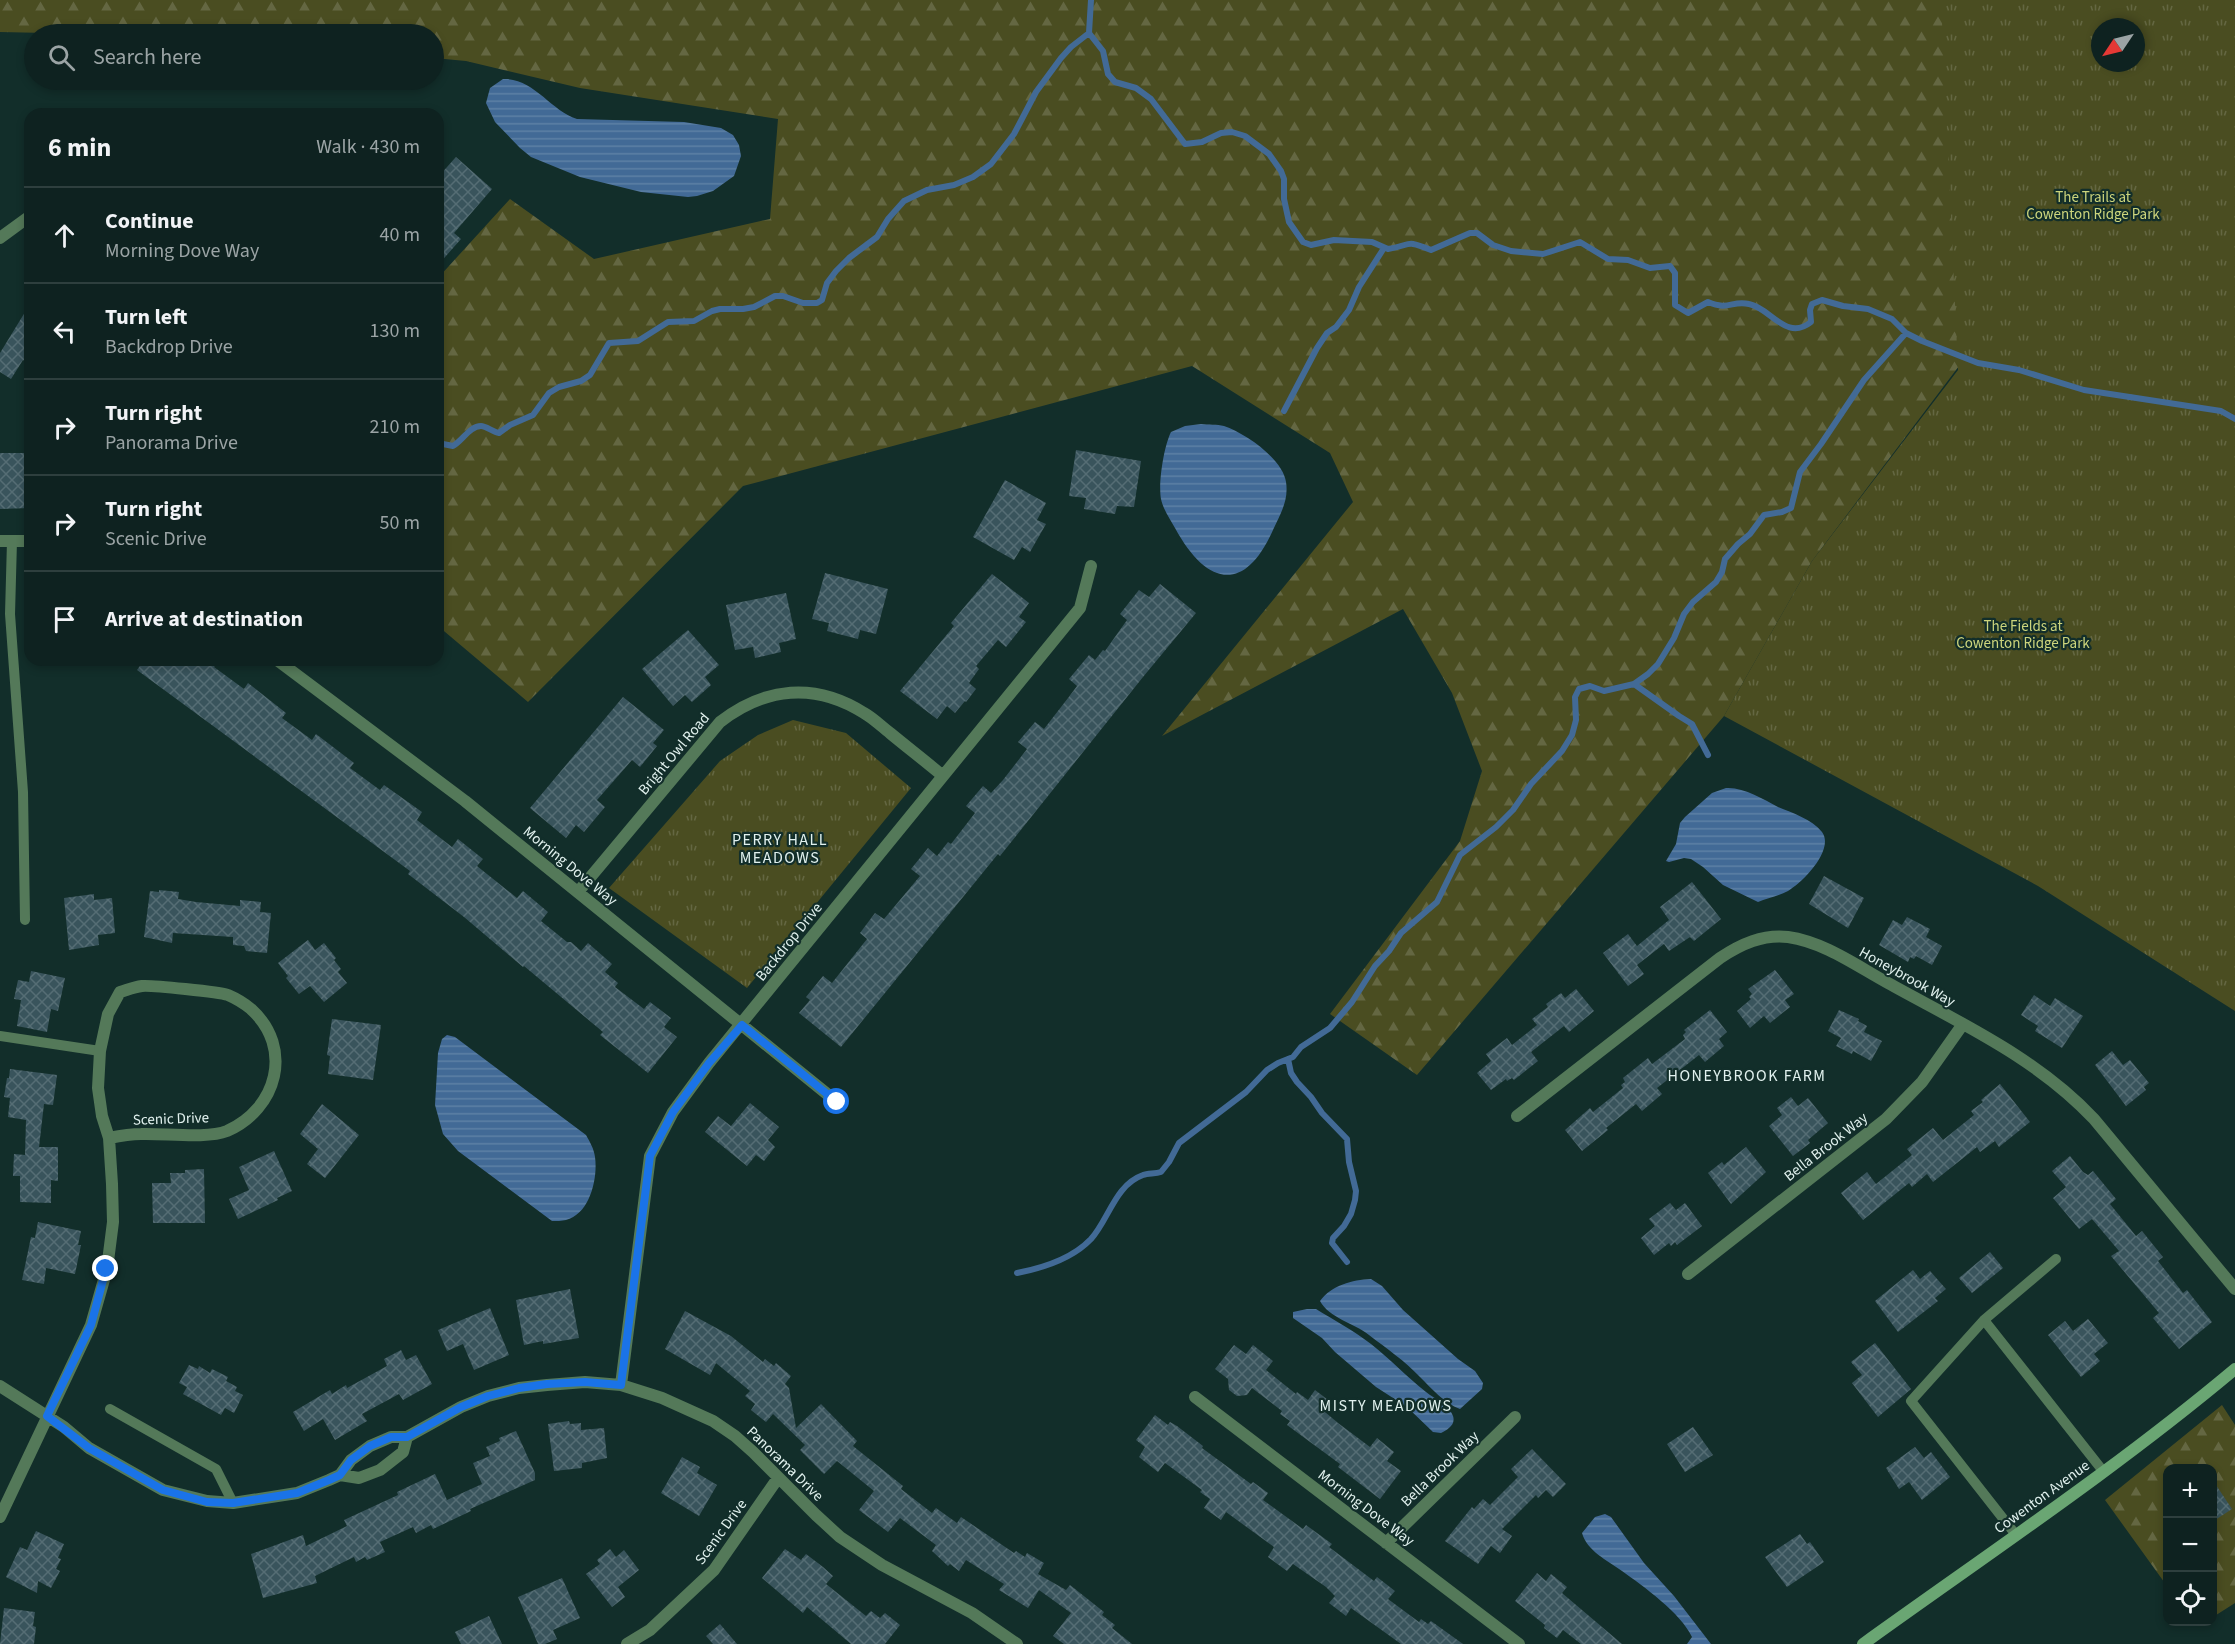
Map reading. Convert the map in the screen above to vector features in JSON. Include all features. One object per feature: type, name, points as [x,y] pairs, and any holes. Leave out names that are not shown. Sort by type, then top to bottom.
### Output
[{"type":"street","points":[[0,238],[24,220]]},
{"type":"street","points":[[6,541],[24,541]]},
{"type":"street","name":"Backdrop Drive","points":[[621,1385],[650,1156],[673,1112],[709,1063],[1080,608],[1091,566]]},
{"type":"street","name":"Morning Dove Way","points":[[285,666],[465,801],[837,1102]]},
{"type":"street","name":"Bright Owl Road","points":[[578,892],[720,722],[736,709],[754,700],[781,693],[807,692],[838,700],[865,713],[943,776]]},
{"type":"street","name":"Honeybrook Way","points":[[1517,1116],[1738,946],[1771,937],[1790,937],[1827,950],[1963,1024],[2032,1065],[2074,1097],[2235,1289]]},
{"type":"street","name":"Scenic Drive","points":[[0,1517],[91,1325],[106,1269],[112,1222],[109,1138],[102,1116],[98,1088],[100,1051],[108,1014],[120,992],[143,986],[226,994],[250,1008],[273,1039],[276,1068],[270,1089],[260,1108],[248,1120],[224,1132],[139,1134],[109,1138]]},
{"type":"street","name":"Bella Brook Way","points":[[1688,1274],[1886,1119],[1922,1082],[1963,1024]]},
{"type":"street","name":"Cowenton Avenue","points":[[1863,1644],[2103,1471],[2235,1369]]},
{"type":"street","name":"Panorama Drive","points":[[0,1386],[47,1416],[89,1448],[163,1490],[207,1502],[233,1503],[297,1493],[340,1475],[351,1460],[370,1446],[391,1437],[407,1437],[461,1407],[488,1396],[519,1388],[585,1382],[621,1385],[662,1398],[712,1421],[735,1436],[816,1515],[859,1550],[972,1613],[1017,1644]]},
{"type":"street","name":"Morning Dove Way","points":[[1194,1396],[1519,1644]]},
{"type":"street","name":"Bella Brook Way","points":[[1386,1543],[1515,1417]]},
{"type":"street","name":"Panorama Drive","points":[[340,1475],[359,1478],[380,1470],[403,1452],[407,1437]]},
{"type":"street","name":"Scenic Drive","points":[[627,1644],[650,1630],[714,1570],[778,1478]]},
{"type":"lane","points":[[6,541],[23,792],[25,920]]},
{"type":"lane","points":[[0,1036],[100,1051]]},
{"type":"lane","points":[[2016,1535],[1911,1401],[1984,1320],[2056,1259]]},
{"type":"lane","points":[[1984,1320],[2103,1471]]},
{"type":"lane","points":[[110,1409],[216,1469],[233,1503]]},
{"type":"green space","points":[[0,0],[2235,0],[1812,561],[1724,716],[1417,1075],[1330,1014],[1460,841],[1482,771],[1452,693],[1403,609],[1162,736],[1353,502],[1330,453],[1192,366],[743,486],[528,702],[444,631],[444,271],[510,199],[594,259],[770,219],[778,119],[580,88],[466,61],[444,59],[444,24],[24,24],[24,32],[0,32]]},
{"type":"green space","name":"The Fields at Cowenton Ridge Park","points":[[1941,0],[2235,0],[2235,1011],[2038,886],[1724,716],[1812,561],[1958,370]]},
{"type":"green space","points":[[793,720],[846,733],[911,788],[747,988],[609,888],[720,761],[758,735]]},
{"type":"green space","points":[[2222,1405],[2235,1425],[2235,1603],[2217,1614],[2217,1464],[2163,1464],[2163,1580],[2105,1500]]},
{"type":"water","points":[[503,79],[524,84],[567,115],[577,119],[684,122],[721,128],[733,135],[739,145],[741,156],[734,176],[713,191],[688,197],[641,192],[580,177],[531,157],[495,122],[486,103],[490,88]]},
{"type":"water","points":[[1201,424],[1224,426],[1242,434],[1271,456],[1283,473],[1286,482],[1287,489],[1281,513],[1262,551],[1250,565],[1237,573],[1225,575],[1212,571],[1199,562],[1175,528],[1161,499],[1162,465],[1171,432],[1185,426]]},
{"type":"water","points":[[1726,788],[1740,789],[1753,794],[1807,820],[1822,832],[1825,839],[1821,856],[1808,874],[1788,891],[1758,902],[1723,885],[1691,859],[1666,861],[1676,844],[1680,823],[1712,793]]},
{"type":"water","points":[[447,1035],[455,1037],[586,1135],[592,1146],[596,1165],[591,1194],[581,1211],[564,1220],[552,1221],[458,1151],[443,1134],[435,1105],[438,1053],[442,1039]]},
{"type":"water","points":[[1371,1279],[1382,1286],[1403,1310],[1458,1359],[1475,1371],[1483,1383],[1482,1389],[1460,1409],[1443,1399],[1389,1350],[1363,1331],[1329,1312],[1320,1301],[1330,1291],[1343,1284]]},
{"type":"water","points":[[1316,1309],[1378,1350],[1449,1409],[1454,1419],[1450,1427],[1441,1433],[1433,1432],[1407,1407],[1376,1387],[1322,1338],[1293,1318],[1293,1312]]},
{"type":"water","points":[[1605,1514],[1611,1517],[1644,1563],[1674,1596],[1711,1644],[1687,1644],[1692,1637],[1671,1610],[1588,1545],[1582,1533],[1595,1517]]},
{"type":"building","points":[[456,157],[492,189],[454,233],[461,239],[444,258],[444,170]]},
{"type":"building","points":[[24,314],[24,361],[11,379],[0,372],[0,353]]},
{"type":"building","points":[[1076,450],[1141,461],[1134,507],[1117,506],[1115,514],[1084,509],[1086,498],[1069,496]]},
{"type":"building","points":[[0,453],[24,453],[24,508],[0,509]]},
{"type":"building","points":[[1005,480],[1046,503],[1037,520],[1046,524],[1030,552],[1022,547],[1014,560],[973,537]]},
{"type":"building","points":[[825,573],[888,589],[876,634],[860,630],[858,639],[827,631],[829,623],[812,619]]},
{"type":"building","points":[[992,574],[1029,603],[1019,617],[1026,622],[1006,647],[998,640],[976,666],[979,669],[969,683],[976,689],[966,702],[955,713],[947,706],[937,719],[900,691],[954,626],[951,623]]},
{"type":"building","points":[[1160,584],[1196,613],[1000,856],[998,854],[841,1047],[799,1013],[810,1000],[806,997],[823,976],[832,983],[867,939],[860,933],[875,913],[884,919],[920,876],[911,869],[928,848],[937,856],[948,842],[951,844],[975,813],[966,806],[983,786],[991,793],[1003,780],[1027,749],[1018,742],[1035,722],[1044,729],[1077,686],[1069,679],[1089,655],[1095,660],[1103,650],[1105,651],[1127,620],[1120,614],[1139,590],[1149,597]]},
{"type":"building","points":[[786,593],[796,639],[779,643],[781,652],[755,658],[753,647],[735,650],[726,605]]},
{"type":"building","points":[[688,630],[719,665],[705,677],[711,685],[692,702],[685,695],[673,706],[642,669]]},
{"type":"building","points":[[140,666],[215,666],[244,689],[248,683],[286,713],[282,718],[312,740],[316,734],[354,763],[350,768],[380,790],[384,785],[422,812],[417,820],[452,847],[458,839],[483,859],[477,866],[517,898],[523,891],[548,912],[541,921],[567,942],[571,942],[581,951],[588,943],[612,964],[605,972],[618,983],[615,987],[644,1009],[650,1002],[671,1018],[664,1027],[677,1037],[648,1073],[600,1035],[603,1032],[524,966],[408,874],[410,871],[137,670]]},
{"type":"building","points":[[623,697],[664,730],[653,743],[657,746],[640,767],[632,760],[597,800],[605,807],[584,832],[576,825],[566,838],[530,808]]},
{"type":"building","points":[[1824,876],[1864,898],[1848,928],[1809,904]]},
{"type":"building","points":[[1692,882],[1721,919],[1694,941],[1690,937],[1669,951],[1664,944],[1637,965],[1644,974],[1628,986],[1603,953],[1628,934],[1637,946],[1669,920],[1660,907]]},
{"type":"building","points":[[159,890],[179,892],[178,899],[196,902],[240,906],[240,900],[261,902],[260,912],[271,913],[267,953],[246,951],[244,946],[233,945],[233,937],[173,933],[172,943],[144,937],[150,891],[159,892]]},
{"type":"building","points":[[94,894],[94,900],[112,898],[115,933],[98,935],[99,945],[69,950],[64,898]]},
{"type":"building","points":[[1907,917],[1930,929],[1926,937],[1942,946],[1932,965],[1916,956],[1914,959],[1910,957],[1908,962],[1879,945],[1893,920],[1902,925]]},
{"type":"building","points":[[308,940],[315,950],[324,943],[336,958],[334,960],[341,969],[338,972],[347,983],[324,1002],[310,986],[299,994],[278,963]]},
{"type":"building","points":[[1775,970],[1794,994],[1785,1000],[1790,1007],[1770,1023],[1764,1016],[1750,1028],[1737,1011],[1751,999],[1749,997],[1752,994],[1748,989]]},
{"type":"building","points":[[31,971],[65,978],[58,1011],[51,1009],[47,1032],[17,1026],[21,1000],[14,999],[18,980],[29,982]]},
{"type":"building","points":[[1576,989],[1594,1011],[1569,1032],[1564,1026],[1531,1052],[1538,1061],[1514,1080],[1512,1078],[1507,1081],[1506,1079],[1491,1090],[1477,1073],[1491,1061],[1486,1054],[1507,1038],[1512,1045],[1537,1025],[1532,1019],[1548,1007],[1546,1004],[1561,993],[1565,998]]},
{"type":"building","points":[[2034,995],[2050,1006],[2055,998],[2083,1016],[2062,1048],[2035,1031],[2038,1026],[2021,1015]]},
{"type":"building","points":[[1710,1010],[1727,1032],[1719,1039],[1724,1046],[1705,1062],[1699,1055],[1657,1088],[1662,1094],[1642,1111],[1636,1104],[1582,1151],[1565,1130],[1590,1108],[1593,1112],[1623,1088],[1621,1085],[1625,1082],[1623,1078],[1648,1058],[1652,1064],[1685,1039],[1684,1030]]},
{"type":"building","points":[[1839,1010],[1859,1019],[1858,1021],[1867,1026],[1864,1032],[1882,1041],[1871,1061],[1853,1051],[1852,1054],[1836,1046],[1841,1038],[1828,1031]]},
{"type":"building","points":[[332,1019],[381,1025],[373,1080],[328,1074],[330,1056],[327,1055]]},
{"type":"building","points":[[2112,1051],[2123,1065],[2130,1060],[2149,1083],[2144,1087],[2146,1090],[2126,1106],[2095,1065]]},
{"type":"building","points":[[10,1069],[57,1075],[53,1105],[44,1104],[39,1147],[58,1147],[58,1181],[51,1180],[51,1203],[20,1202],[20,1176],[13,1176],[14,1154],[25,1155],[26,1120],[8,1117],[10,1098],[4,1097]]},
{"type":"building","points":[[2000,1084],[2030,1122],[1999,1147],[1995,1141],[1980,1152],[1977,1147],[1933,1182],[1927,1174],[1912,1187],[1909,1183],[1863,1220],[1841,1193],[1867,1172],[1876,1184],[1912,1155],[1907,1149],[1933,1128],[1943,1140],[1974,1115],[1971,1111]]},
{"type":"building","points":[[1791,1097],[1798,1106],[1808,1098],[1828,1123],[1808,1140],[1810,1143],[1793,1156],[1769,1126],[1782,1115],[1777,1108]]},
{"type":"building","points":[[750,1103],[779,1127],[768,1140],[775,1147],[764,1161],[756,1155],[747,1166],[705,1132],[718,1116],[731,1126]]},
{"type":"building","points":[[322,1104],[359,1135],[325,1178],[307,1164],[318,1149],[300,1134]]},
{"type":"building","points":[[1746,1147],[1766,1172],[1731,1204],[1708,1173],[1722,1162],[1724,1165]]},
{"type":"building","points":[[274,1151],[292,1191],[238,1219],[229,1199],[249,1190],[239,1167]]},
{"type":"building","points":[[2070,1156],[2083,1172],[2088,1175],[2093,1171],[2116,1199],[2110,1204],[2136,1236],[2142,1231],[2163,1257],[2158,1261],[2183,1293],[2187,1290],[2212,1322],[2179,1349],[2153,1318],[2159,1313],[2111,1256],[2119,1251],[2092,1219],[2079,1229],[2053,1198],[2066,1187],[2052,1171]]},
{"type":"building","points":[[204,1169],[205,1223],[153,1223],[152,1183],[171,1183],[170,1173]]},
{"type":"building","points":[[1670,1203],[1676,1210],[1685,1203],[1702,1226],[1677,1245],[1675,1242],[1671,1246],[1669,1243],[1654,1255],[1641,1238],[1655,1226],[1649,1219]]},
{"type":"building","points":[[38,1222],[81,1231],[78,1245],[81,1245],[75,1274],[46,1268],[44,1284],[22,1280],[31,1237],[35,1238]]},
{"type":"building","points":[[1990,1252],[2003,1268],[1972,1293],[1959,1278]]},
{"type":"building","points":[[1913,1270],[1920,1279],[1930,1271],[1946,1289],[1935,1298],[1938,1301],[1898,1332],[1875,1301]]},
{"type":"building","points":[[570,1289],[579,1338],[524,1345],[516,1300]]},
{"type":"building","points":[[490,1308],[509,1355],[474,1370],[463,1344],[447,1351],[438,1330]]},
{"type":"building","points":[[685,1311],[731,1336],[763,1362],[765,1359],[774,1366],[776,1363],[791,1376],[785,1384],[789,1388],[796,1428],[821,1404],[857,1441],[853,1446],[903,1486],[901,1489],[932,1513],[936,1508],[957,1523],[961,1517],[1014,1553],[1016,1551],[1025,1557],[1027,1553],[1044,1563],[1038,1574],[1066,1590],[1070,1585],[1104,1612],[1102,1615],[1115,1625],[1112,1628],[1132,1644],[1064,1644],[1053,1636],[1071,1613],[1039,1590],[1028,1608],[999,1590],[1004,1584],[966,1560],[959,1571],[950,1564],[948,1566],[932,1551],[936,1545],[900,1518],[888,1532],[859,1510],[874,1491],[837,1461],[824,1474],[800,1450],[805,1445],[773,1414],[766,1422],[751,1410],[755,1404],[745,1396],[750,1391],[716,1363],[710,1375],[665,1349]]},
{"type":"building","points":[[2088,1319],[2108,1343],[2094,1354],[2100,1361],[2081,1377],[2048,1335],[2065,1321],[2073,1331]]},
{"type":"building","points":[[1875,1343],[1911,1389],[1878,1417],[1852,1383],[1862,1375],[1851,1362]]},
{"type":"building","points":[[1234,1345],[1246,1354],[1253,1345],[1273,1361],[1266,1370],[1296,1394],[1297,1392],[1308,1400],[1315,1390],[1332,1403],[1325,1412],[1338,1423],[1370,1447],[1377,1438],[1394,1452],[1387,1461],[1401,1471],[1380,1499],[1338,1467],[1340,1464],[1287,1425],[1290,1421],[1280,1414],[1282,1411],[1252,1388],[1247,1395],[1237,1396],[1229,1390],[1228,1379],[1215,1369]]},
{"type":"building","points":[[401,1350],[406,1360],[416,1355],[432,1384],[403,1400],[399,1394],[362,1414],[367,1421],[335,1440],[323,1419],[304,1431],[293,1412],[330,1390],[332,1394],[346,1385],[347,1388],[387,1366],[384,1359]]},
{"type":"building","points":[[189,1365],[198,1369],[199,1366],[210,1373],[212,1369],[228,1377],[226,1381],[237,1387],[235,1391],[243,1395],[234,1413],[225,1408],[221,1415],[183,1394],[187,1387],[179,1383]]},
{"type":"building","points":[[1155,1415],[1168,1425],[1170,1422],[1177,1426],[1203,1446],[1202,1448],[1251,1484],[1253,1482],[1268,1493],[1263,1500],[1303,1529],[1306,1525],[1332,1544],[1329,1547],[1374,1581],[1377,1577],[1395,1591],[1388,1599],[1419,1622],[1421,1619],[1428,1624],[1431,1621],[1463,1644],[1401,1644],[1351,1608],[1346,1616],[1329,1603],[1335,1596],[1326,1587],[1293,1564],[1287,1571],[1268,1557],[1274,1547],[1226,1512],[1221,1520],[1204,1508],[1210,1499],[1200,1492],[1202,1490],[1165,1463],[1158,1472],[1139,1457],[1145,1447],[1136,1440]]},
{"type":"building","points":[[569,1421],[570,1424],[581,1423],[581,1430],[604,1428],[607,1458],[582,1463],[582,1468],[554,1471],[548,1424]]},
{"type":"building","points":[[1693,1427],[1713,1455],[1685,1472],[1667,1444]]},
{"type":"building","points":[[516,1431],[535,1473],[535,1480],[470,1509],[471,1511],[433,1529],[431,1525],[416,1533],[413,1527],[380,1542],[385,1552],[356,1562],[354,1557],[315,1576],[317,1583],[263,1598],[251,1554],[303,1535],[306,1546],[347,1526],[344,1520],[398,1495],[397,1492],[435,1474],[447,1500],[482,1484],[473,1463],[490,1456],[486,1447],[500,1441],[499,1438]]},
{"type":"building","points":[[1915,1447],[1924,1458],[1931,1452],[1950,1477],[1922,1500],[1909,1482],[1899,1489],[1886,1468]]},
{"type":"building","points":[[1532,1449],[1566,1484],[1553,1497],[1546,1490],[1538,1498],[1536,1495],[1502,1529],[1512,1536],[1500,1553],[1491,1546],[1478,1564],[1445,1541],[1472,1507],[1474,1509],[1483,1499],[1490,1505],[1518,1477],[1511,1469]]},
{"type":"building","points":[[682,1457],[700,1467],[697,1473],[717,1485],[699,1516],[661,1493]]},
{"type":"building","points":[[2217,1486],[2232,1509],[2217,1519]]},
{"type":"building","points":[[36,1531],[64,1544],[56,1569],[60,1571],[51,1588],[38,1581],[37,1593],[6,1577],[20,1547],[27,1550]]},
{"type":"building","points":[[1800,1534],[1807,1544],[1810,1542],[1824,1562],[1787,1587],[1765,1557]]},
{"type":"building","points":[[610,1549],[616,1557],[624,1550],[639,1570],[618,1587],[625,1597],[612,1607],[586,1574],[600,1564],[597,1560]]},
{"type":"building","points":[[785,1549],[801,1560],[806,1554],[823,1567],[833,1576],[826,1584],[866,1616],[871,1611],[880,1618],[885,1613],[900,1625],[885,1644],[851,1644],[807,1607],[803,1613],[762,1578]]},
{"type":"building","points":[[1537,1573],[1546,1581],[1551,1574],[1567,1587],[1562,1593],[1622,1644],[1581,1644],[1563,1630],[1557,1638],[1544,1628],[1545,1625],[1515,1601]]},
{"type":"building","points":[[562,1578],[580,1618],[553,1630],[557,1639],[538,1644],[518,1597]]},
{"type":"building","points":[[4,1608],[35,1612],[34,1644],[0,1644]]},
{"type":"building","points":[[489,1616],[502,1644],[461,1644],[455,1632]]},
{"type":"building","points":[[720,1624],[737,1644],[713,1644],[706,1636]]},
{"type":"waterway","points":[[1091,0],[1089,33],[1103,51],[1108,74],[1115,82],[1136,88],[1151,99],[1185,144],[1202,142],[1221,133],[1232,132],[1245,136],[1269,154],[1284,179],[1284,199],[1289,222],[1303,242],[1311,245],[1334,240],[1372,242],[1388,249],[1412,244],[1431,250],[1470,233],[1477,233],[1493,245],[1511,251],[1543,254],[1580,242],[1608,259],[1628,260],[1650,268],[1670,266],[1675,273],[1675,305],[1688,313],[1708,302],[1721,306],[1743,303],[1757,307],[1786,326],[1794,328],[1811,322],[1812,304],[1822,300],[1843,306],[1868,309],[1892,319],[1906,333],[1922,341],[1978,363],[2019,370],[2084,390],[2221,411],[2235,419]]},
{"type":"waterway","points":[[444,444],[453,446],[477,427],[483,426],[499,433],[510,425],[533,415],[549,393],[559,387],[581,381],[590,375],[609,343],[638,341],[668,322],[694,321],[720,309],[754,307],[775,296],[783,296],[803,303],[817,303],[822,300],[827,283],[836,271],[877,237],[888,219],[904,201],[927,190],[954,185],[973,177],[991,164],[1014,134],[1036,92],[1061,58],[1089,33]]},
{"type":"waterway","points":[[1284,411],[1317,348],[1327,333],[1336,327],[1349,310],[1359,287],[1384,248]]},
{"type":"waterway","points":[[1017,1273],[1057,1262],[1083,1246],[1097,1231],[1126,1186],[1143,1175],[1161,1172],[1179,1143],[1246,1092],[1267,1070],[1293,1057],[1301,1047],[1330,1028],[1352,1002],[1375,966],[1401,933],[1437,902],[1460,855],[1496,827],[1513,810],[1531,784],[1562,751],[1572,735],[1576,720],[1575,697],[1579,689],[1590,686],[1604,691],[1634,684],[1658,664],[1674,638],[1684,614],[1693,602],[1716,582],[1722,572],[1725,559],[1750,534],[1764,515],[1791,508],[1800,472],[1864,380],[1906,333]]},
{"type":"waterway","points":[[1634,684],[1692,724],[1708,755]]},
{"type":"waterway","points":[[1288,1059],[1291,1073],[1297,1082],[1347,1139],[1349,1162],[1356,1191],[1355,1200],[1351,1214],[1333,1238],[1332,1243],[1347,1262]]},
{"type":"district","name":"PERRY HALL MEADOWS","points":[[780,849]]},
{"type":"district","name":"HONEYBROOK FARM","points":[[1747,1076]]},
{"type":"district","name":"MISTY MEADOWS","points":[[1386,1406]]},
{"type":"route","points":[[106,1269],[91,1325],[47,1416],[89,1448],[163,1490],[207,1502],[233,1503],[297,1493],[340,1475],[351,1460],[370,1446],[391,1437],[407,1437],[435,1420],[488,1396],[547,1384],[585,1382],[621,1385],[650,1156],[673,1112],[709,1063],[742,1025],[837,1102]]},
{"type":"park label","name":"The Trails at Cowenton Ridge Park","points":[[2093,206]]}]
